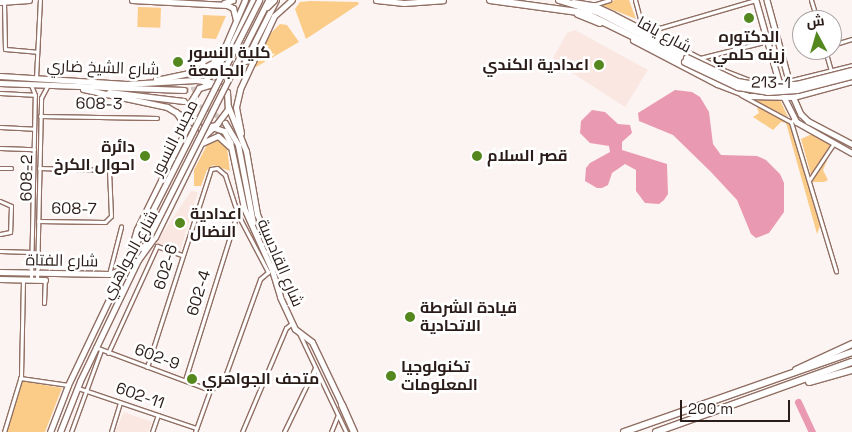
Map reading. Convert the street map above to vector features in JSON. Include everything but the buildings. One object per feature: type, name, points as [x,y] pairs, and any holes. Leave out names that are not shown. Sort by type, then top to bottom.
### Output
[{"type":"highway","name":"شارع يافا","points":[[490,0],[560,2],[613,19],[738,87],[768,92],[798,90],[852,76]]},
{"type":"highway","name":"شارع يافا","points":[[686,60],[734,80],[766,87],[798,85],[852,71]]},
{"type":"highway","points":[[782,378],[852,344]]},
{"type":"highway","points":[[624,432],[831,361],[852,352]]},
{"type":"highway","points":[[656,432],[852,362]]},
{"type":"highway","points":[[785,386],[852,370]]},
{"type":"highway","points":[[342,404],[354,432]]},
{"type":"main road","points":[[2,2],[29,0]]},
{"type":"main road","points":[[132,0],[214,4],[234,8],[236,22]]},
{"type":"main road","points":[[214,4],[233,0]]},
{"type":"main road","points":[[188,80],[204,78],[215,70],[228,49],[245,0]]},
{"type":"main road","points":[[253,0],[215,70],[197,90],[191,100],[191,119],[200,128],[215,126],[228,106],[232,75],[274,1]]},
{"type":"main road","name":"مجسر النسور","points":[[128,260],[259,0]]},
{"type":"main road","points":[[242,138],[236,107],[240,89],[274,16],[292,0]]},
{"type":"main road","points":[[376,0],[404,3],[443,0]]},
{"type":"main road","points":[[245,60],[274,1]]},
{"type":"main road","name":"مجسر النسور","points":[[138,260],[259,17],[274,1]]},
{"type":"main road","name":"213-1","points":[[560,2],[593,5],[652,33],[714,66],[749,81],[789,82],[852,66]]},
{"type":"main road","name":"213-1","points":[[560,2],[741,94],[784,98],[852,82]]},
{"type":"main road","points":[[208,67],[228,49]]},
{"type":"main road","points":[[138,84],[208,67],[221,59]]},
{"type":"main road","name":"شارع الشيخ ضاري","points":[[0,76],[138,84],[188,80],[217,83]]},
{"type":"main road","name":"شارع الشيخ ضاري","points":[[0,82],[184,90]]},
{"type":"main road","points":[[197,90],[208,83],[217,83],[224,88],[228,97]]},
{"type":"main road","name":"شارع الشيخ ضاري","points":[[65,86],[172,108],[191,119]]},
{"type":"main road","points":[[92,91],[182,101]]},
{"type":"main road","name":"شارع القادسية","points":[[228,106],[242,138],[254,205],[278,263],[270,271]]},
{"type":"main road","points":[[172,108],[182,121],[181,139]]},
{"type":"main road","name":"شارع الجواهري","points":[[50,432],[68,385],[128,260],[137,229],[191,119]]},
{"type":"main road","points":[[225,123],[238,145],[256,235]]},
{"type":"main road","name":"شارع القادسية","points":[[215,126],[226,134],[233,156],[244,208],[292,323],[299,333],[312,342],[342,404]]},
{"type":"main road","name":"شارع الجواهري","points":[[60,432],[77,388],[98,348],[138,260],[155,237],[200,145],[208,132],[215,126]]},
{"type":"main road","points":[[181,139],[187,132],[198,131],[201,135],[200,145]]},
{"type":"main road","points":[[200,145],[208,137],[218,136],[226,141],[233,156]]},
{"type":"street","points":[[36,78],[40,0]]},
{"type":"street","points":[[593,5],[609,0]]},
{"type":"street","points":[[635,0],[640,20],[652,33],[756,0],[784,98],[793,120],[836,271]]},
{"type":"street","points":[[767,0],[793,96],[801,114],[850,143],[844,149]]},
{"type":"street","points":[[2,2],[5,49],[37,52]]},
{"type":"street","points":[[760,16],[770,14]]},
{"type":"street","points":[[763,26],[773,23]]},
{"type":"street","points":[[700,58],[768,41]]},
{"type":"street","points":[[714,66],[712,60],[716,54]]},
{"type":"street","points":[[828,60],[831,72]]},
{"type":"street","name":"608-2","points":[[31,84],[34,95],[32,252],[34,273]]},
{"type":"street","name":"608-2","points":[[34,273],[38,221],[41,98],[49,85]]},
{"type":"street","points":[[0,93],[34,95]]},
{"type":"street","points":[[741,94],[852,153]]},
{"type":"street","name":"608-3","points":[[40,116],[157,118]]},
{"type":"street","points":[[0,127],[40,125]]},
{"type":"street","points":[[826,139],[829,132]]},
{"type":"street","points":[[810,179],[834,143]]},
{"type":"street","points":[[0,148],[34,148]]},
{"type":"street","points":[[0,168],[11,168]]},
{"type":"street","name":"608-7","points":[[38,221],[105,222],[111,216],[112,175],[109,170],[39,168]]},
{"type":"street","name":"602-6","points":[[147,367],[208,174],[214,168],[222,170],[237,213]]},
{"type":"street","points":[[0,201],[11,206],[10,232],[0,234]]},
{"type":"street","points":[[195,430],[210,390],[223,382],[260,279],[270,271],[237,213]]},
{"type":"street","name":"602-4","points":[[185,380],[237,213]]},
{"type":"street","points":[[109,274],[121,227]]},
{"type":"street","points":[[108,353],[159,246],[182,255]]},
{"type":"street","points":[[0,251],[32,252]]},
{"type":"street","name":"شارع الفتاة","points":[[0,272],[109,274],[123,269]]},
{"type":"street","points":[[31,279],[34,273]]},
{"type":"street","points":[[34,273],[37,280]]},
{"type":"street","name":"شارع الفتاة","points":[[0,279],[45,280]]},
{"type":"street","points":[[4,432],[20,378],[22,279]]},
{"type":"street","points":[[44,303],[45,280]]},
{"type":"street","points":[[242,432],[286,328],[292,323]]},
{"type":"street","points":[[299,333],[346,432]]},
{"type":"street","points":[[71,432],[86,391],[98,348]]},
{"type":"street","name":"602-9","points":[[98,348],[210,390]]},
{"type":"street","points":[[284,432],[316,368]]},
{"type":"street","points":[[20,378],[68,385]]},
{"type":"street","name":"602-11","points":[[77,388],[158,415],[195,430]]},
{"type":"street","points":[[111,432],[120,402]]},
{"type":"street","points":[[152,432],[158,415]]},
{"type":"street","points":[[331,432],[338,415]]},
{"type":"shaded area","points":[[615,0],[629,0],[636,19],[601,5]]},
{"type":"shaded area","points":[[300,2],[358,2],[359,4],[306,39],[295,9]]},
{"type":"shaded area","points":[[138,7],[161,8],[160,28],[137,27]]},
{"type":"shaded area","points":[[203,15],[226,16],[216,39],[202,38]]},
{"type":"shaded area","points":[[280,24],[287,25],[299,42],[256,67],[254,65],[268,36]]},
{"type":"shaded area","name":"اعدادية الكندي","points":[[575,30],[648,70],[625,107],[552,60],[567,33]]},
{"type":"shaded area","points":[[675,90],[692,92],[700,97],[709,112],[713,144],[721,155],[757,156],[766,160],[780,174],[784,183],[784,212],[769,233],[756,238],[751,234],[737,200],[711,172],[673,135],[639,121],[638,113]]},
{"type":"shaded area","points":[[750,99],[780,100],[788,117]]},
{"type":"shaded area","points":[[760,107],[790,123],[821,223],[817,234],[786,123],[781,122],[773,130],[753,117],[759,113],[757,108]]},
{"type":"shaded area","points":[[592,110],[605,112],[618,124],[630,125],[632,133],[622,142],[622,150],[667,164],[668,194],[659,204],[645,203],[636,191],[636,170],[625,164],[612,173],[608,185],[602,188],[597,188],[585,181],[586,168],[590,163],[610,152],[609,146],[590,143],[580,133],[581,121]]},
{"type":"shaded area","points":[[812,134],[833,146],[823,170],[828,180],[824,182],[813,182],[801,139]]},
{"type":"shaded area","points":[[217,139],[227,148],[230,171],[213,165],[207,170],[201,186],[194,186],[194,170],[208,143]]},
{"type":"shaded area","name":"اعدادية النضال","points":[[191,191],[198,192],[180,251],[156,243]]},
{"type":"shaded area","points":[[22,381],[62,388],[45,432],[5,432]]},
{"type":"shaded area","points":[[124,412],[152,422],[148,432],[115,432]]},
{"type":"waterway","points":[[798,402],[812,432]]},
{"type":"tunnel","points":[[184,90],[219,86],[245,61]]},
{"type":"tunnel","points":[[183,101],[209,109],[224,121]]},
{"type":"place","name":"الدكتوره زينه حلمي","points":[[749,18]]},
{"type":"place","name":"كلية النسور الجامعة","points":[[178,62]]},
{"type":"place","name":"اعدادية الكندي","points":[[599,65]]},
{"type":"place","name":"دائرة احوال الكرخ","points":[[145,156]]},
{"type":"place","name":"قصر السلام","points":[[477,156]]},
{"type":"place","name":"اعدادية النضال","points":[[180,223]]},
{"type":"place","name":"قيادة الشرطة الاتحادية","points":[[410,317]]},
{"type":"place","name":"تكنولوجيا المعلومات","points":[[391,376]]},
{"type":"place","name":"متحف الجواهري","points":[[192,379]]}]
